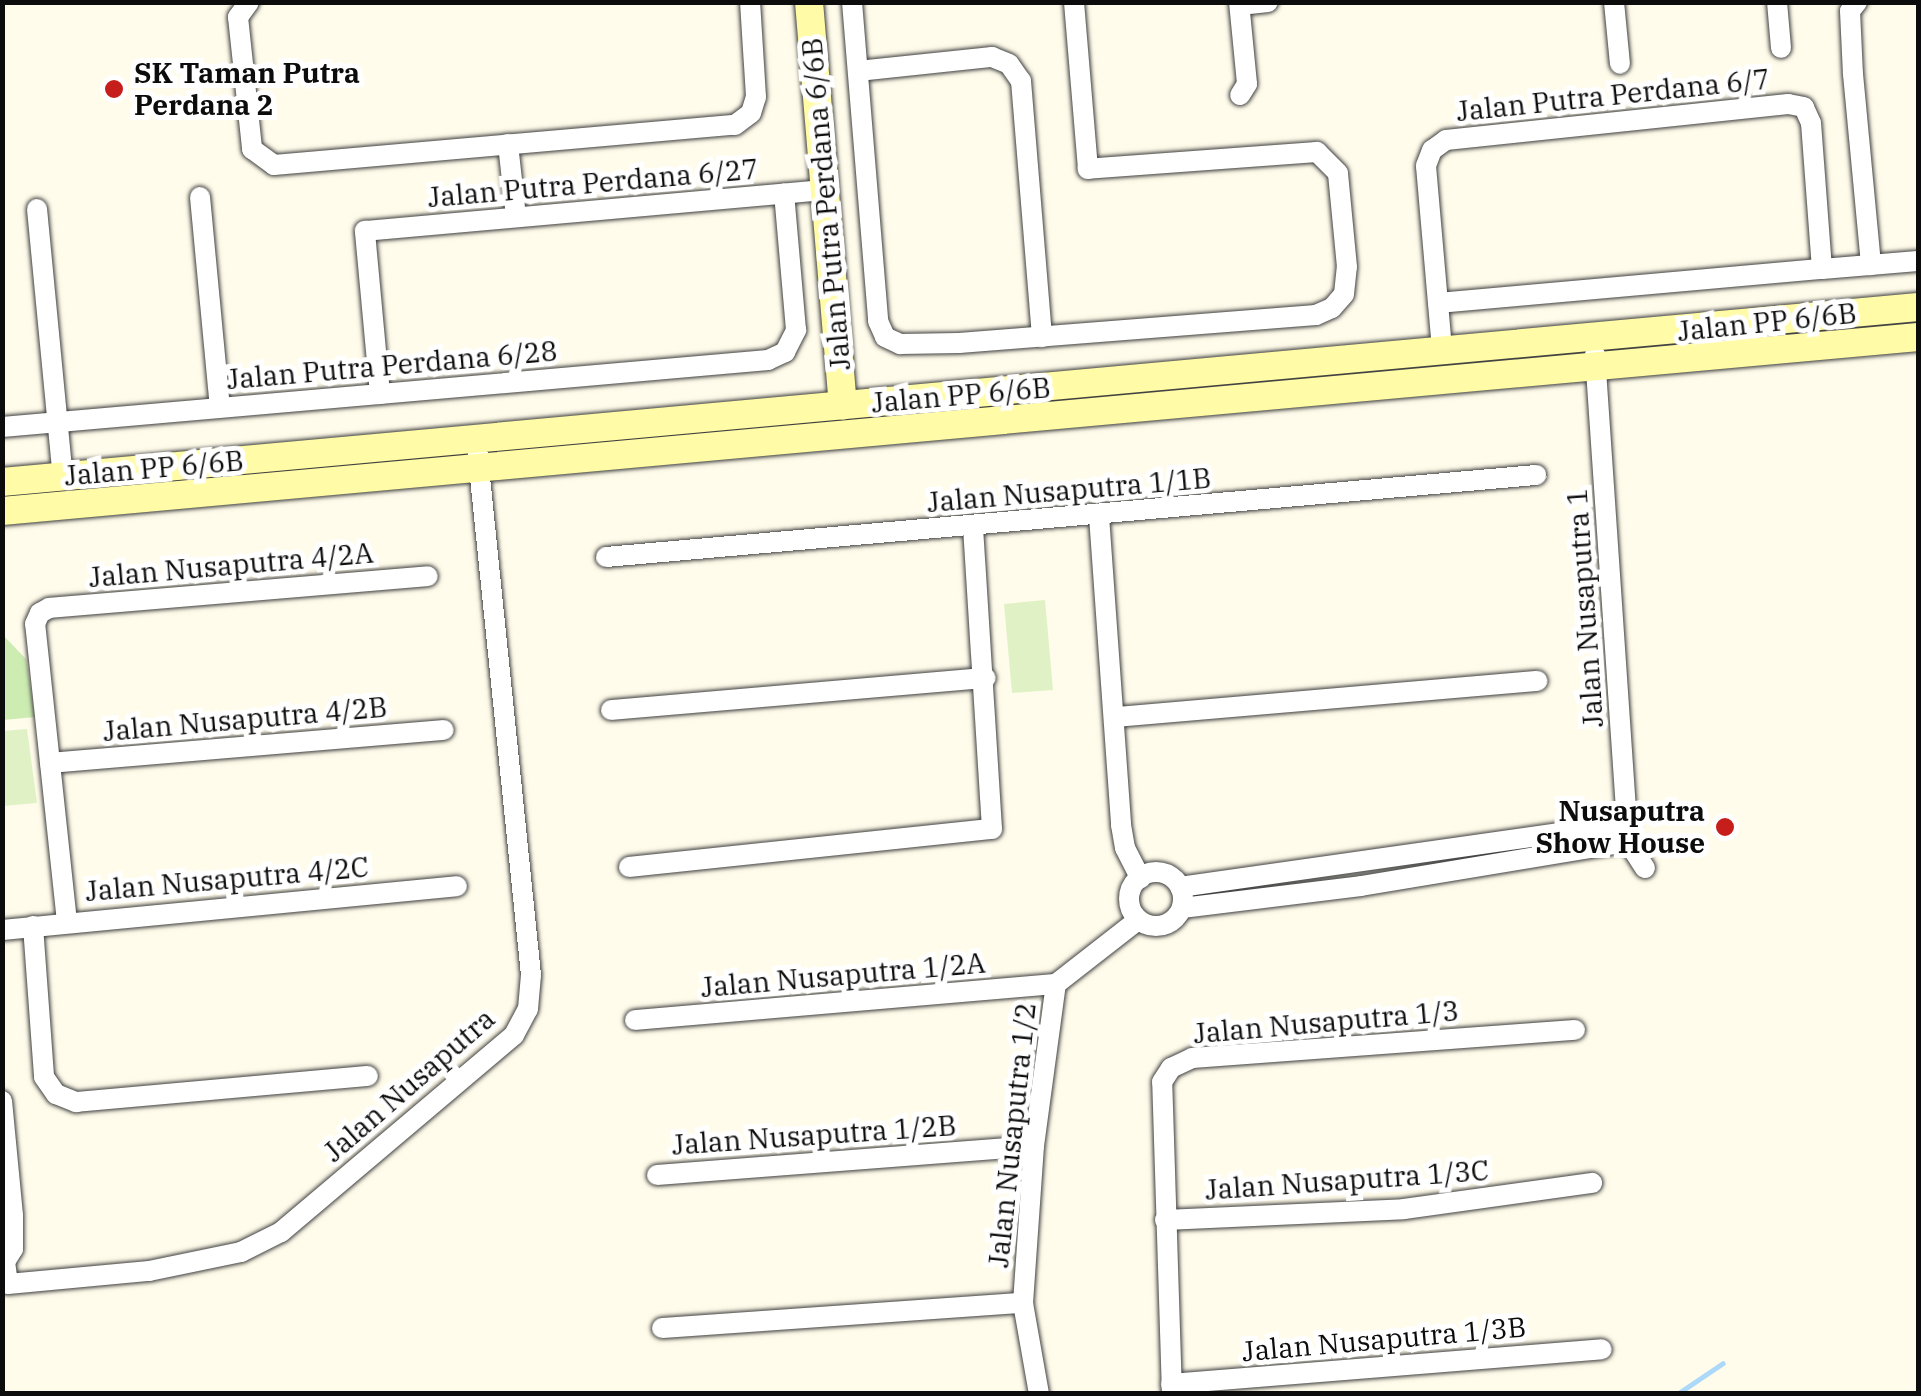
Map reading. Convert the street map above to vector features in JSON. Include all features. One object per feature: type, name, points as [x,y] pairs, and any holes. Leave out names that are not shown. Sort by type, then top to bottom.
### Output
[{"type":"street","points":[[249,2],[238,17],[252,149],[274,166],[735,125],[751,113],[756,97],[750,2]]},
{"type":"street","name":"Jalan Putra Perdana 6/6B","points":[[808,2],[843,406]]},
{"type":"street","points":[[852,2],[878,321],[885,338],[900,344],[1042,336],[1316,316],[1332,308],[1344,294],[1346,268],[1338,173],[1317,152],[1088,169],[1074,2]]},
{"type":"street","points":[[1240,95],[1248,84],[1240,4],[1268,2]]},
{"type":"street","points":[[1614,2],[1620,64]]},
{"type":"street","points":[[1776,2],[1781,48]]},
{"type":"street","points":[[1857,2],[1850,11],[1852,74],[1871,266]]},
{"type":"street","points":[[858,71],[992,57],[1010,64],[1021,81],[1042,336]]},
{"type":"street","name":"Jalan Putra Perdana 6/7","points":[[1438,303],[1426,166],[1432,150],[1446,140],[1788,104],[1804,107],[1811,122],[1822,269]]},
{"type":"street","points":[[508,144],[516,217]]},
{"type":"street","name":"Jalan Putra Perdana 6/27","points":[[380,394],[365,230],[825,190]]},
{"type":"street","name":"Jalan Putra Perdana 6/28","points":[[2,427],[768,360],[785,352],[796,330],[784,194]]},
{"type":"street","points":[[200,197],[220,408]]},
{"type":"street","points":[[37,210],[63,477]]},
{"type":"street","points":[[1442,350],[1438,303],[1918,261]]},
{"type":"street","name":"Jalan PP 6/6B","points":[[2,510],[843,406],[1442,350],[1594,352],[1918,307]]},
{"type":"street","name":"Jalan PP 6/6B","points":[[2,482],[477,453],[1594,352],[1918,337]]},
{"type":"street","name":"Jalan Nusaputra 1","points":[[1594,352],[1628,832],[1645,868]]},
{"type":"street","name":"Jalan Nusaputra","points":[[4,1260],[8,1284],[149,1271],[241,1252],[281,1232],[514,1035],[528,1009],[531,975],[477,453]]},
{"type":"street","name":"Jalan Nusaputra 1/1B","points":[[606,556],[1536,475]]},
{"type":"street","points":[[1099,516],[1121,825],[1125,848],[1140,878]]},
{"type":"street","points":[[629,867],[992,829],[986,678],[973,527]]},
{"type":"street","name":"Jalan Nusaputra 4/2A","points":[[50,764],[35,624],[40,612],[49,608],[428,576]]},
{"type":"street","points":[[611,710],[986,678]]},
{"type":"street","points":[[1116,718],[1537,680]]},
{"type":"street","name":"Jalan Nusaputra 4/2B","points":[[50,764],[444,730]]},
{"type":"street","points":[[50,764],[67,922]]},
{"type":"street","points":[[1181,897],[1356,861],[1628,832]]},
{"type":"street","points":[[1181,897],[1362,886],[1628,832]]},
{"type":"street","points":[[1414,853],[1418,877]]},
{"type":"street","points":[[1356,861],[1362,886]]},
{"type":"street","points":[[1162,873],[1181,897],[1175,919],[1163,926],[1150,926],[1138,920],[1129,898],[1140,878],[1162,873]]},
{"type":"street","name":"Jalan Nusaputra 4/2C","points":[[2,930],[457,886]]},
{"type":"street","name":"Jalan Nusaputra 1/2","points":[[1039,1394],[1023,1303],[1034,1146],[1056,984],[1138,920]]},
{"type":"street","points":[[33,926],[44,1077],[56,1094],[76,1102],[368,1076]]},
{"type":"street","name":"Jalan Nusaputra 1/2A","points":[[635,1020],[1056,984]]},
{"type":"street","name":"Jalan Nusaputra 1/3","points":[[1172,1389],[1162,1082],[1181,1061],[1575,1030]]},
{"type":"street","points":[[2,1101],[14,1236],[13,1249],[4,1260]]},
{"type":"street","name":"Jalan Nusaputra 1/2B","points":[[657,1175],[1034,1146]]},
{"type":"street","name":"Jalan Nusaputra 1/3C","points":[[1165,1220],[1404,1209],[1592,1184]]},
{"type":"street","points":[[662,1328],[1023,1303]]},
{"type":"street","name":"Jalan Nusaputra 1/3B","points":[[1172,1389],[1602,1349]]},
{"type":"green space","points":[[1045,600],[1053,690],[1012,693],[1004,604]]},
{"type":"green space","points":[[2,634],[26,659],[35,717],[3,720]]},
{"type":"green space","points":[[27,729],[37,803],[3,806],[3,731]]},
{"type":"waterway","points":[[1677,1394],[1723,1363]]},
{"type":"place","name":"SK Taman Putra Perdana 2","points":[[114,89]]},
{"type":"place","name":"Nusaputra Show House","points":[[1725,827]]}]
